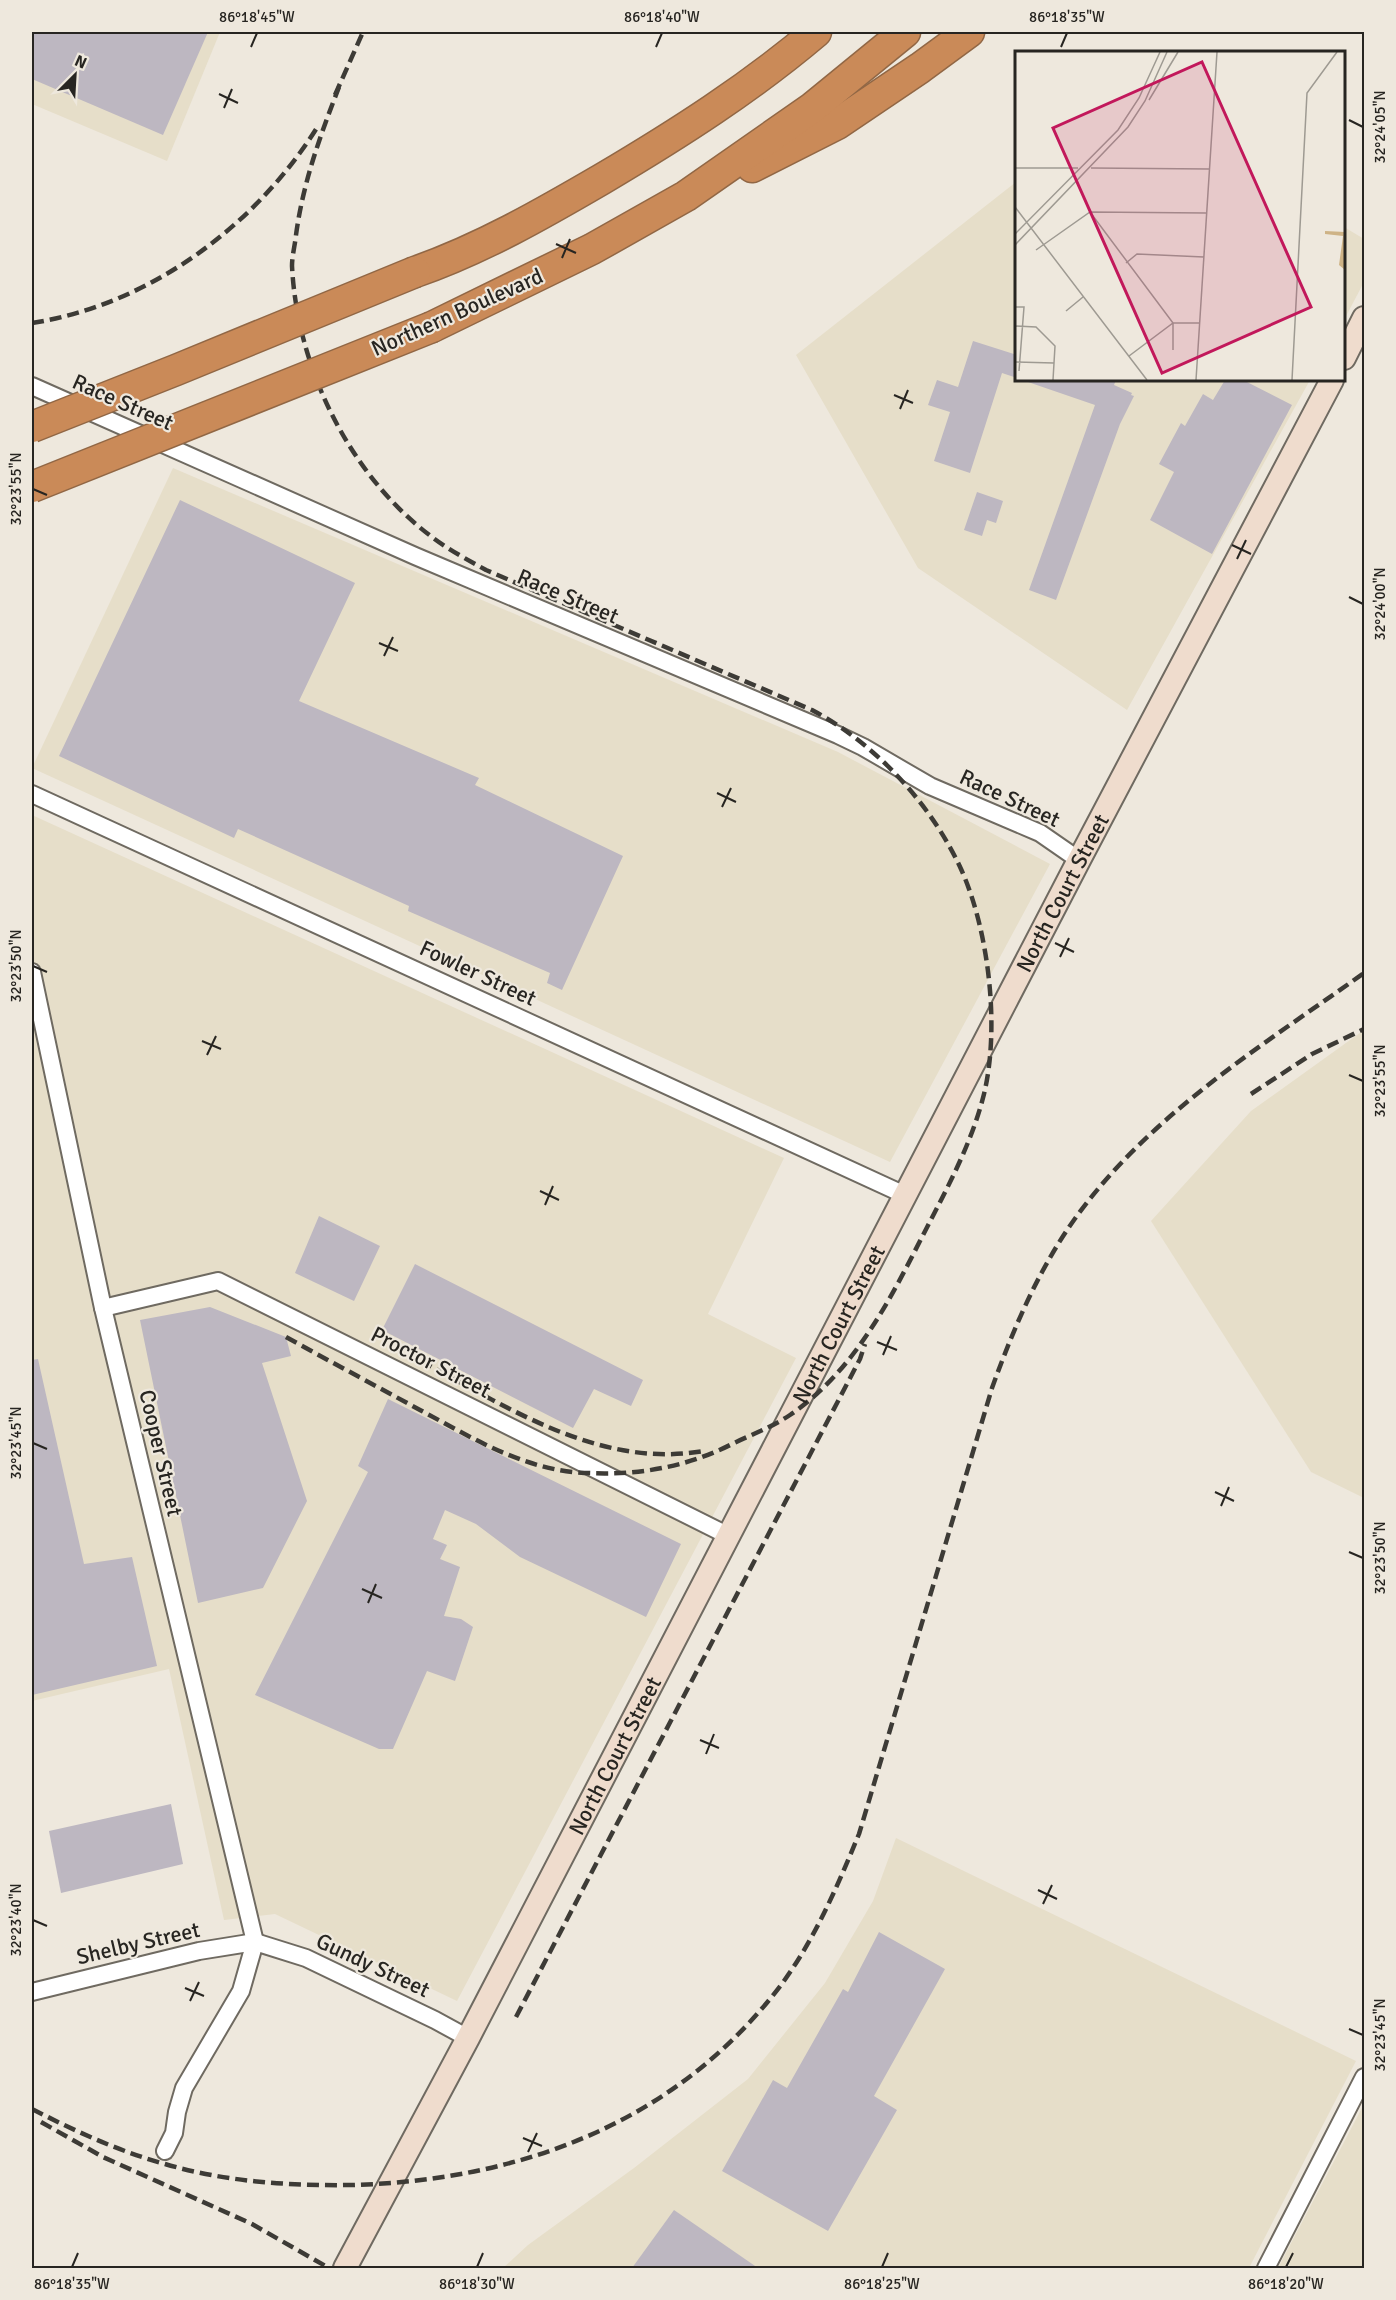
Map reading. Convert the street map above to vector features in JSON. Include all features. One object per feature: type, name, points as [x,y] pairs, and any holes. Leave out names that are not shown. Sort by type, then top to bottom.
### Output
[{"type":"highway","points":[[32,427],[445,261],[499,237],[670,139],[727,102],[816,32]]},
{"type":"highway","name":"Northern Boulevard","points":[[32,487],[432,327],[592,249],[686,196],[812,108],[905,32]]},
{"type":"highway","points":[[686,196],[782,154],[837,124],[921,68],[969,32]]},
{"type":"main road","points":[[1345,356],[1365,318]]},
{"type":"main road","name":"North Court Street","points":[[345,2268],[468,2038],[1079,860],[1331,381]]},
{"type":"street","name":"Race Street","points":[[32,386],[404,552],[846,739],[930,786],[1040,833],[1079,860]]},
{"type":"street","name":"Fowler Street","points":[[32,794],[905,1195]]},
{"type":"street","name":"Cooper Street","points":[[32,972],[103,1308],[255,1942]]},
{"type":"street","name":"Proctor Street","points":[[103,1308],[218,1281],[729,1536]]},
{"type":"street","name":"Shelby Street","points":[[32,1992],[199,1951],[255,1942]]},
{"type":"street","name":"Gundy Street","points":[[255,1942],[306,1958],[468,2038]]},
{"type":"street","points":[[165,2151],[174,2133],[184,2088],[241,1991],[255,1942]]},
{"type":"street","points":[[1266,2268],[1365,2077]]},
{"type":"shaded area","points":[[32,32],[220,32],[167,161],[32,104]]},
{"type":"shaded area","points":[[1015,183],[1015,381],[1309,381],[1127,710],[918,568],[796,355]]},
{"type":"shaded area","points":[[1345,228],[1364,239],[1364,282],[1345,318]]},
{"type":"shaded area","points":[[173,468],[838,752],[1050,864],[890,1162],[32,768]]},
{"type":"shaded area","points":[[32,815],[784,1158],[708,1314],[796,1358],[457,2001],[275,1914],[224,1920],[169,1669],[32,1701]]},
{"type":"shaded area","points":[[1364,1030],[1364,1498],[1311,1472],[1151,1221],[1251,1111]]},
{"type":"shaded area","points":[[896,1838],[1356,2061],[1249,2268],[503,2268],[528,2245],[634,2168],[748,2079],[825,1983],[873,1901]]},
{"type":"shaded area","points":[[1364,2104],[1364,2268],[1278,2268]]},
{"type":"building","points":[[32,32],[208,32],[163,135],[32,79]]},
{"type":"building","points":[[973,341],[1015,354],[1015,377],[1002,373],[970,473],[934,461],[950,412],[928,405],[937,380],[958,387]]},
{"type":"building","points":[[1116,381],[1114,385],[1134,396],[1120,424],[1056,600],[1029,590],[1095,405],[1028,382]]},
{"type":"building","points":[[1224,381],[1245,381],[1292,405],[1212,554],[1150,520],[1174,472],[1159,464],[1181,423],[1185,426],[1203,394],[1213,400]]},
{"type":"building","points":[[977,492],[1003,501],[996,523],[987,520],[982,536],[964,530]]},
{"type":"building","points":[[180,500],[355,583],[299,701],[479,778],[475,785],[623,856],[562,990],[547,983],[550,973],[408,911],[409,906],[238,829],[234,838],[59,756]]},
{"type":"building","points":[[319,1216],[380,1246],[354,1301],[295,1273]]},
{"type":"building","points":[[415,1264],[643,1380],[631,1406],[594,1389],[573,1428],[382,1330]]},
{"type":"building","points":[[210,1307],[286,1337],[291,1356],[262,1363],[307,1501],[263,1588],[198,1603],[140,1320]]},
{"type":"building","points":[[38,1359],[84,1564],[132,1557],[157,1666],[32,1695],[32,1360]]},
{"type":"building","points":[[388,1399],[681,1544],[646,1617],[520,1557],[476,1524],[445,1510],[433,1539],[447,1545],[440,1559],[460,1567],[444,1616],[461,1619],[473,1627],[455,1681],[427,1671],[393,1749],[379,1749],[255,1695],[368,1472],[358,1466]]},
{"type":"building","points":[[171,1804],[183,1864],[61,1893],[49,1831]]},
{"type":"building","points":[[879,1932],[945,1969],[874,2096],[897,2110],[828,2231],[722,2171],[773,2080],[787,2088],[843,1989],[848,1992]]},
{"type":"building","points":[[674,2210],[758,2268],[632,2268]]},
{"type":"railway","points":[[335,95],[363,32]]},
{"type":"railway","points":[[286,1337],[475,1439],[513,1457],[552,1469],[594,1473],[636,1472],[676,1465],[715,1452],[790,1415],[832,1379],[866,1336],[908,1264],[965,1150],[984,1094],[991,1040],[991,1010],[985,950],[971,894],[949,845],[934,822],[918,799],[879,758],[836,724],[812,710],[486,570],[459,555],[432,537],[403,512],[376,483],[353,451],[333,417],[304,343],[296,304],[292,266],[299,216],[308,178],[339,87]]},
{"type":"railway","points":[[32,323],[75,313],[117,299],[158,279],[196,255],[231,228],[264,196],[293,162],[318,126]]},
{"type":"railway","points":[[32,2109],[114,2147],[188,2170],[258,2182],[353,2185],[415,2181],[476,2171],[535,2156],[591,2135],[644,2108],[693,2074],[739,2033],[781,1985],[815,1931],[842,1873],[859,1834],[992,1388],[1009,1342],[1052,1254],[1079,1213],[1141,1143],[1212,1082],[1364,973]]},
{"type":"railway","points":[[1251,1094],[1312,1054],[1364,1029]]},
{"type":"railway","points":[[516,2017],[860,1359],[865,1344]]},
{"type":"railway","points":[[421,1361],[522,1415],[592,1443],[628,1451],[666,1454],[704,1451]]},
{"type":"railway","points":[[41,2122],[103,2157],[252,2224],[329,2268]]}]
